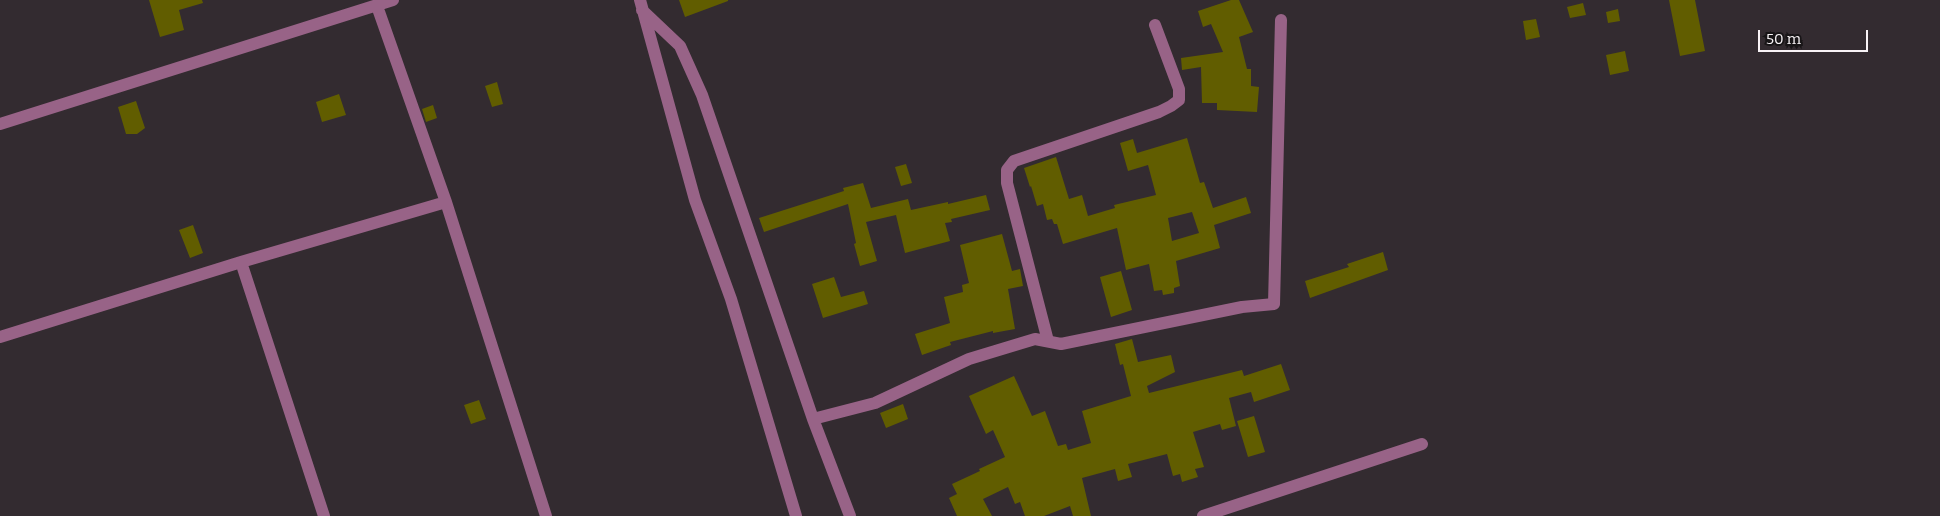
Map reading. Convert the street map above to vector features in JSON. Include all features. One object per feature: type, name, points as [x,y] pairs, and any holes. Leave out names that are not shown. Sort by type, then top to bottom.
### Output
[{"type":"street","points":[[0,124],[393,0]]},
{"type":"street","points":[[641,5],[680,46],[702,95],[813,419],[850,516]]},
{"type":"street","points":[[641,5],[695,200],[731,299],[796,516]]},
{"type":"street","points":[[377,6],[446,202],[546,516]]},
{"type":"street","points":[[813,419],[875,403],[969,359],[1035,339],[1061,344],[1242,307],[1274,304],[1281,20]]},
{"type":"street","points":[[1048,341],[1007,183],[1007,170],[1014,161],[1159,112],[1179,100],[1180,89],[1155,25]]},
{"type":"street","points":[[0,337],[241,262],[446,202]]},
{"type":"street","points":[[241,262],[324,516]]},
{"type":"street","points":[[1203,516],[1422,444]]},
{"type":"building","points":[[149,0],[202,0],[203,3],[179,10],[184,30],[160,37]]},
{"type":"building","points":[[679,0],[728,0],[728,1],[685,17]]},
{"type":"building","points":[[1231,0],[1239,0],[1253,32],[1239,37],[1247,69],[1251,69],[1251,86],[1259,87],[1257,112],[1217,110],[1217,103],[1202,103],[1201,67],[1182,70],[1181,58],[1223,52],[1211,24],[1203,27],[1198,11]]},
{"type":"building","points":[[1669,0],[1695,0],[1705,51],[1680,56]]},
{"type":"building","points":[[1583,3],[1586,15],[1570,18],[1567,7]]},
{"type":"building","points":[[1618,9],[1620,21],[1608,23],[1606,12]]},
{"type":"building","points":[[1536,19],[1540,37],[1526,40],[1523,21]]},
{"type":"building","points":[[1625,51],[1629,71],[1610,75],[1606,55]]},
{"type":"building","points":[[497,82],[503,104],[492,107],[485,86]]},
{"type":"building","points":[[339,94],[346,115],[322,122],[316,102]]},
{"type":"building","points":[[136,101],[145,128],[137,134],[126,134],[118,107]]},
{"type":"building","points":[[433,105],[437,118],[426,122],[422,109]]},
{"type":"building","points":[[1187,138],[1200,183],[1204,182],[1213,208],[1246,197],[1251,213],[1214,225],[1220,248],[1176,261],[1180,286],[1174,288],[1174,293],[1163,295],[1162,290],[1154,291],[1149,264],[1126,270],[1117,228],[1063,244],[1057,224],[1054,224],[1052,219],[1047,220],[1043,204],[1037,206],[1024,168],[1056,157],[1069,199],[1082,195],[1088,216],[1115,208],[1114,205],[1156,195],[1148,165],[1128,171],[1120,143],[1133,139],[1137,153]],"holes":[[[1192,212],[1199,233],[1172,241],[1168,218]]]},
{"type":"building","points":[[906,164],[912,183],[901,186],[895,167]]},
{"type":"building","points":[[863,183],[871,208],[908,199],[911,210],[986,195],[990,210],[951,219],[952,222],[945,223],[950,241],[905,253],[896,215],[866,222],[877,261],[860,266],[854,244],[856,243],[848,204],[764,232],[759,218],[844,191],[843,188]]},
{"type":"building","points":[[193,225],[203,253],[190,258],[179,230]]},
{"type":"building","points":[[1002,234],[1012,271],[1020,269],[1023,286],[1008,289],[1015,329],[993,333],[993,331],[950,342],[951,345],[922,355],[915,334],[950,323],[944,297],[963,292],[962,285],[969,283],[960,245]]},
{"type":"building","points":[[1383,252],[1388,270],[1310,298],[1305,281],[1349,267],[1347,264]]},
{"type":"building","points":[[1121,271],[1132,310],[1111,317],[1100,277]]},
{"type":"building","points":[[834,277],[841,297],[864,291],[868,304],[823,318],[812,284]]},
{"type":"building","points":[[1132,339],[1138,362],[1171,355],[1175,372],[1147,386],[1149,393],[1242,370],[1244,376],[1281,364],[1290,390],[1254,402],[1251,392],[1229,398],[1236,426],[1222,430],[1220,424],[1193,432],[1204,467],[1195,469],[1198,477],[1182,482],[1180,474],[1173,476],[1167,454],[1128,464],[1132,477],[1118,481],[1115,469],[1082,478],[1091,516],[1073,516],[1070,506],[1044,516],[1025,516],[1020,502],[1015,504],[1008,487],[983,499],[992,516],[957,516],[949,498],[957,494],[952,484],[1005,457],[993,430],[986,434],[969,396],[1014,376],[1032,416],[1045,411],[1058,446],[1066,444],[1068,450],[1091,443],[1082,411],[1131,396],[1123,364],[1120,365],[1115,344]]},
{"type":"building","points":[[479,400],[486,419],[471,424],[464,405]]},
{"type":"building","points":[[903,404],[908,419],[886,428],[880,413]]},
{"type":"building","points":[[1254,416],[1265,452],[1248,457],[1237,421]]}]
